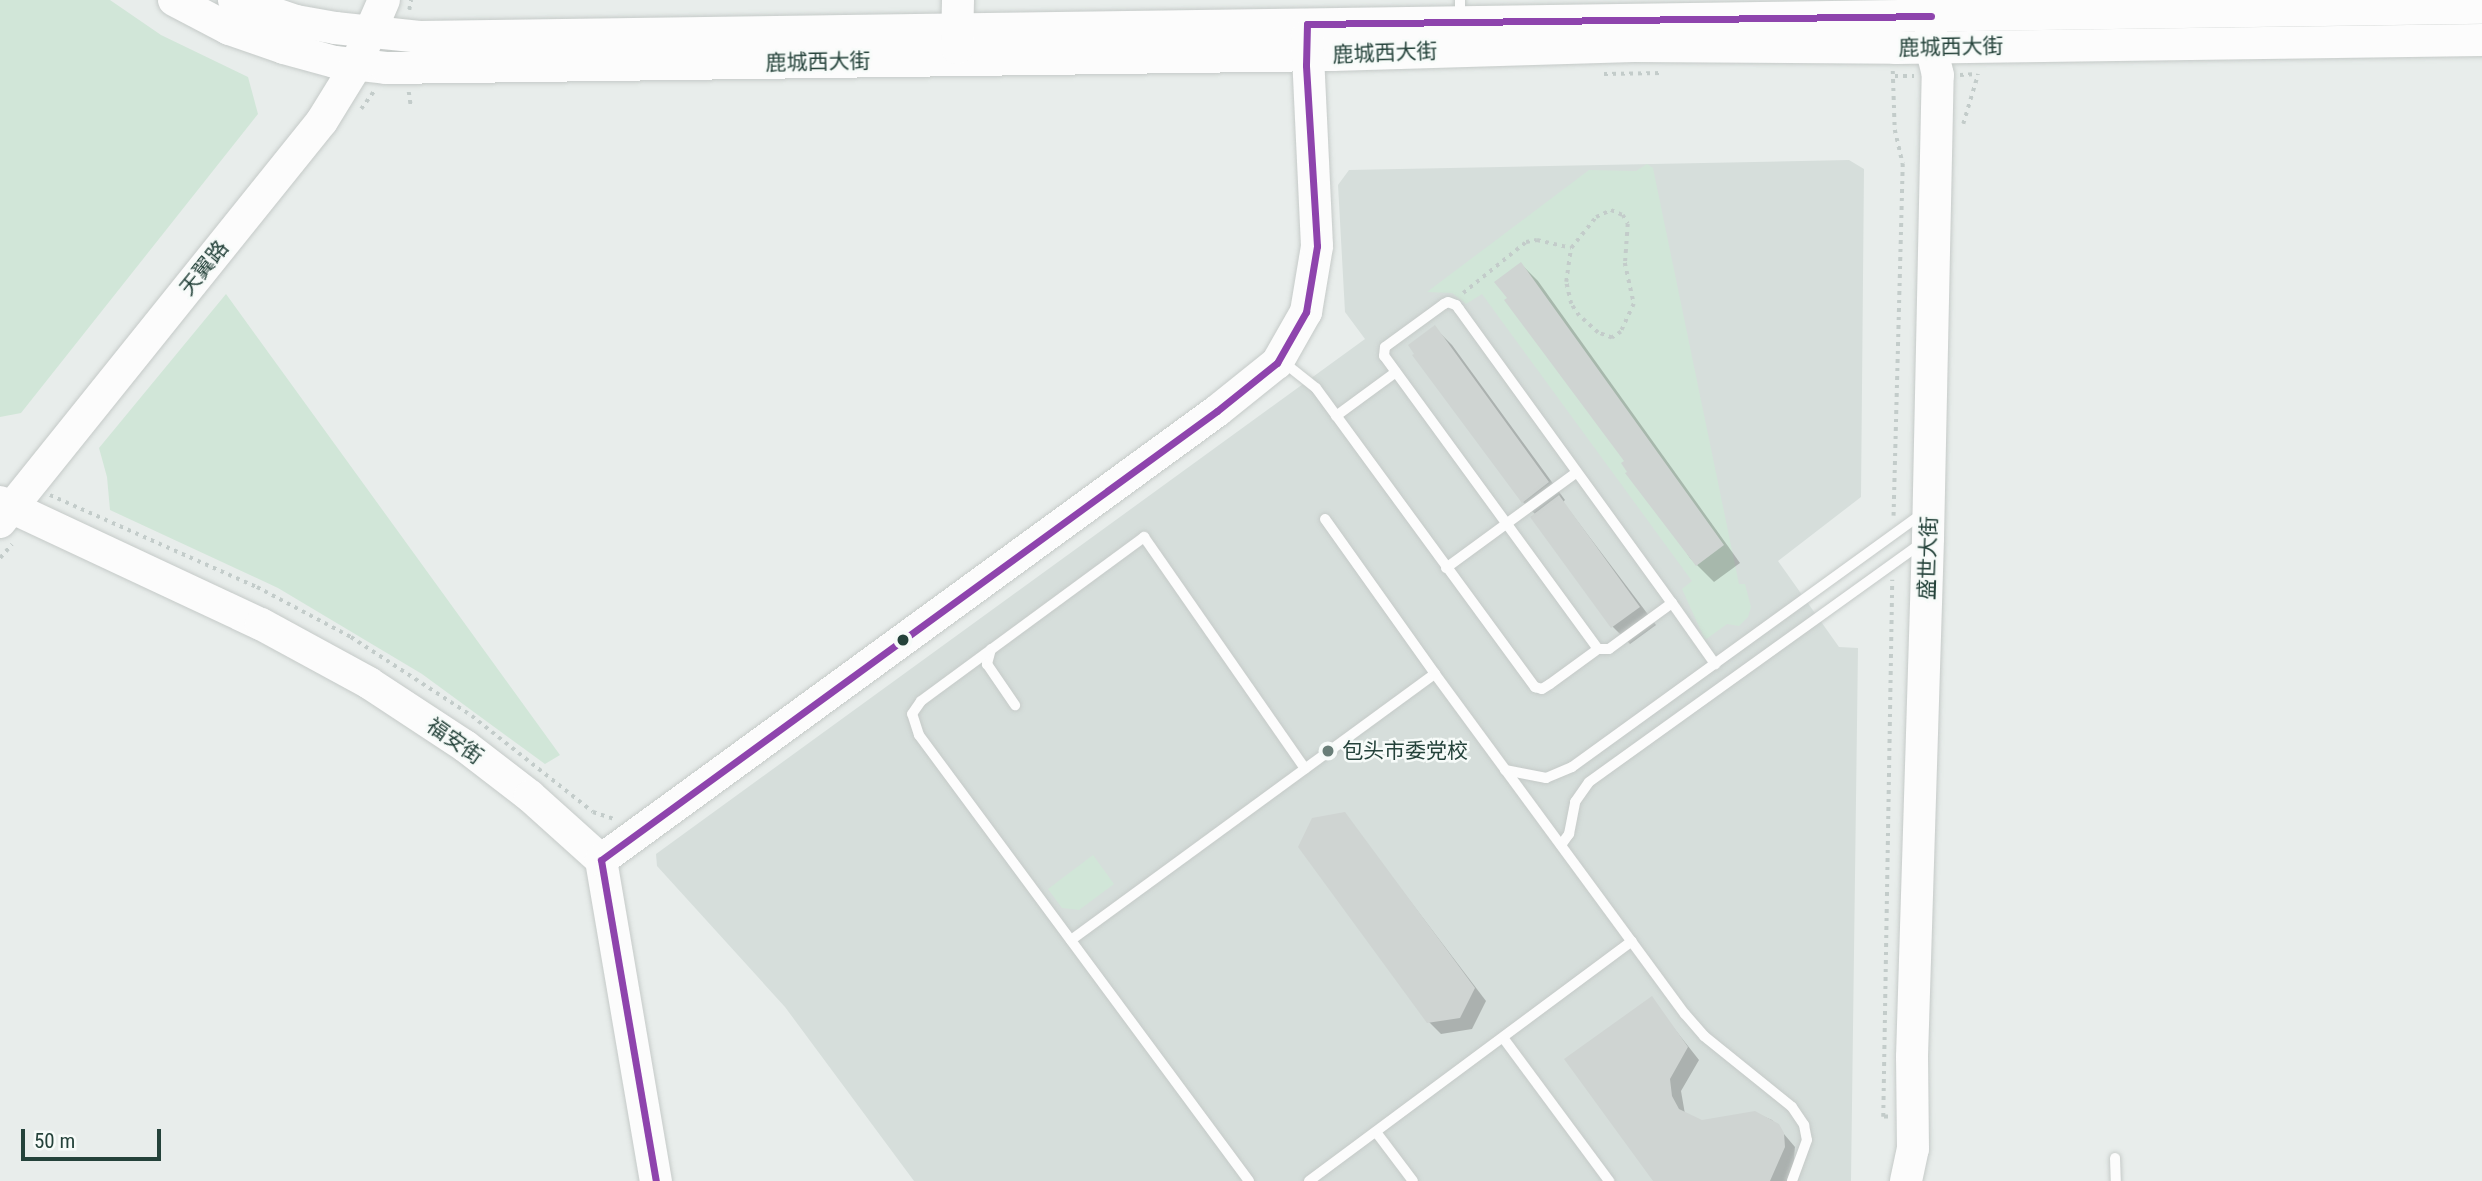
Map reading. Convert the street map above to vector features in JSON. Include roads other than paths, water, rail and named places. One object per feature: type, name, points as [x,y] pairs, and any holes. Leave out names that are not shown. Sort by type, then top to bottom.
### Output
[{"type":"main road","name":"鹿城西大街","points":[[174,0],[229,29],[284,48],[386,68],[1306,55],[1633,46],[1931,47],[2482,40]]},
{"type":"main road","name":"鹿城西大街","points":[[234,0],[296,21],[370,33],[420,37],[958,15],[1307,24],[1460,11],[2482,8]]},
{"type":"main road","name":"天翼路","points":[[4,511],[322,121],[356,64],[384,0]]},
{"type":"main road","name":"盛世大街","points":[[1906,1181],[1913,1149],[1929,523],[1938,75],[1931,47],[1933,8]]},
{"type":"main road","points":[[956,60],[958,15]]},
{"type":"main road","points":[[656,1181],[601,860],[1217,411],[1259,379],[1279,359],[1306,312],[1317,246],[1306,55],[1307,24]]},
{"type":"main road","name":"福安街","points":[[4,511],[261,624],[369,684],[465,746],[530,796],[601,860]]},
{"type":"lane","points":[[1598,649],[1384,356],[1385,346],[1444,304],[1452,303],[1715,664]]},
{"type":"lane","points":[[1279,359],[1316,388],[1535,687],[1542,689],[1598,649],[1609,649],[1672,603]]},
{"type":"lane","points":[[1336,416],[1396,372]]},
{"type":"lane","points":[[1446,568],[1577,472]]},
{"type":"lane","points":[[1325,519],[1505,770],[1704,1036],[1792,1107],[1804,1125],[1807,1140],[1792,1181]]},
{"type":"lane","points":[[1505,770],[1534,778],[1556,775],[1894,536],[1929,523]]},
{"type":"lane","points":[[1561,845],[1569,834],[1575,802],[1589,782],[1892,566],[1929,523]]},
{"type":"lane","points":[[1249,1181],[919,735],[912,714],[921,701],[1144,537],[1305,769]]},
{"type":"lane","points":[[992,649],[987,664],[1015,705]]},
{"type":"lane","points":[[1071,940],[1435,674]]},
{"type":"lane","points":[[1309,1181],[1504,1039],[1632,941]]},
{"type":"lane","points":[[1504,1039],[1609,1181]]},
{"type":"lane","points":[[1376,1132],[1412,1181]]},
{"type":"lane","points":[[2115,1158],[2116,1181]]},
{"type":"place","name":"包头市委党校","points":[[1328,751]]}]
